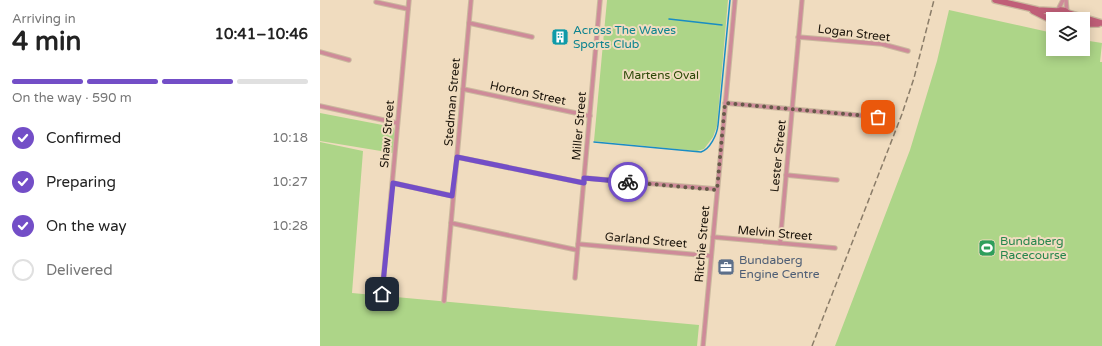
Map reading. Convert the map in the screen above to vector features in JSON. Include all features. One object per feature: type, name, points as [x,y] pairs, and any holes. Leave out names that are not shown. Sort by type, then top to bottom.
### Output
[{"type":"street","name":"Shaw Street","points":[[382,294],[409,0]]},
{"type":"street","name":"Stedman Street","points":[[444,300],[452,196],[457,157],[471,0]]},
{"type":"street","name":"Miller Street","points":[[575,278],[600,0]]},
{"type":"street","name":"Ritchie Street","points":[[703,346],[735,0]]},
{"type":"street","name":"Lester Street","points":[[780,243],[802,0]]},
{"type":"street","points":[[994,0],[1049,12],[1063,10],[1065,12]]},
{"type":"street","points":[[1057,11],[1063,0]]},
{"type":"street","points":[[1066,0],[1068,12]]},
{"type":"street","points":[[376,2],[408,9]]},
{"type":"street","points":[[1017,5],[1046,17]]},
{"type":"street","points":[[1090,21],[1102,24]]},
{"type":"street","points":[[469,23],[532,37]]},
{"type":"street","points":[[1090,24],[1102,24]]},
{"type":"street","name":"Logan Street","points":[[798,37],[882,44],[908,51]]},
{"type":"street","points":[[320,52],[349,60]]},
{"type":"street","name":"Horton Street","points":[[463,89],[590,116]]},
{"type":"street","points":[[725,103],[878,117]]},
{"type":"street","points":[[320,106],[397,123]]},
{"type":"street","points":[[457,157],[584,183]]},
{"type":"street","points":[[786,175],[837,180]]},
{"type":"street","points":[[584,178],[717,190]]},
{"type":"street","points":[[393,183],[452,196]]},
{"type":"street","points":[[451,223],[578,250]]},
{"type":"street","name":"Melvin Street","points":[[713,237],[835,248]]},
{"type":"street","name":"Garland Street","points":[[578,244],[711,256]]},
{"type":"green space","name":"Martens Oval","points":[[607,0],[728,0],[717,126],[713,137],[704,149],[697,151],[594,141]]},
{"type":"green space","name":"Bundaberg Racecourse","points":[[949,10],[1046,31],[1046,56],[1090,56],[1090,41],[1102,43],[1100,62],[1102,62],[1102,346],[835,346],[910,150],[937,61]]},
{"type":"green space","points":[[320,113],[393,127],[395,131],[393,153],[320,141]]},
{"type":"green space","points":[[320,142],[363,151],[352,293],[699,325],[697,346],[320,346]]},
{"type":"waterway","points":[[594,142],[701,152],[710,145],[715,137],[718,125],[730,0]]},
{"type":"waterway","points":[[669,19],[722,25]]},
{"type":"railway","points":[[812,346],[902,114],[914,78],[934,0]]},
{"type":"way so far","points":[[628,182],[717,190],[725,103],[878,117]]},
{"type":"place","name":"Across The Waves Sports Club","points":[[560,37]]},
{"type":"place","name":"Bundaberg Racecourse","points":[[987,248]]},
{"type":"place","name":"Bundaberg Engine Centre","points":[[726,267]]},
{"type":"route","points":[[382,294],[393,183],[452,196],[457,157],[584,183],[584,178],[628,182]]}]
